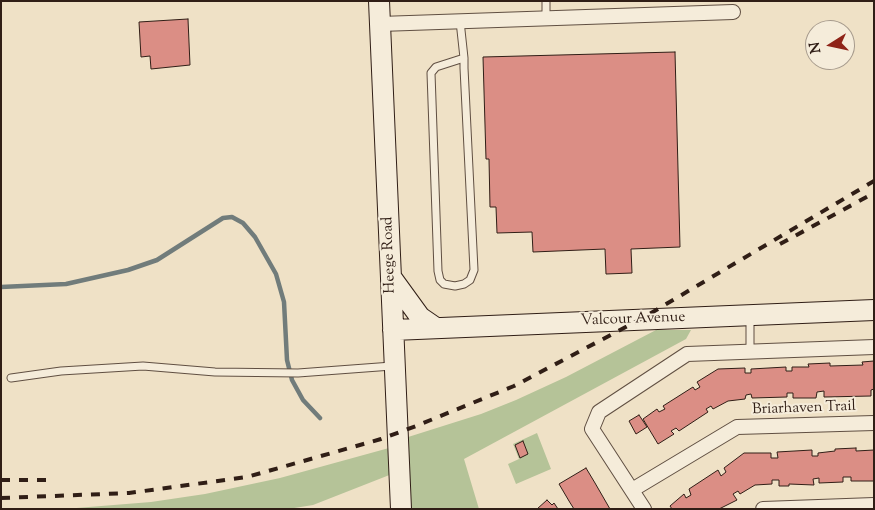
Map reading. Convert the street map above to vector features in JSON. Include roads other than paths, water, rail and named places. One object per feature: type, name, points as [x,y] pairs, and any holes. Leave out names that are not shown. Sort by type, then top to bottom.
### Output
[{"type":"street","name":"Heege Road","points":[[379,1],[401,509]]},
{"type":"street","points":[[380,24],[733,12]]},
{"type":"street","points":[[391,276],[420,317],[436,328]]},
{"type":"street","name":"Valcour Avenue","points":[[393,330],[874,310]]},
{"type":"street","points":[[644,509],[592,429],[600,412],[687,354],[874,347]]},
{"type":"street","name":"Briarhaven Trail","points":[[632,490],[737,427],[874,423]]},
{"type":"street","points":[[763,509],[874,505]]},
{"type":"lane","points":[[546,1],[546,18]]},
{"type":"lane","points":[[460,21],[464,58],[474,270],[470,280],[455,286],[444,284],[440,280],[438,271],[431,73],[436,67],[464,58]]},
{"type":"lane","points":[[750,315],[750,352]]},
{"type":"lane","points":[[11,378],[143,366],[215,372],[298,373],[395,366]]},
{"type":"waterway","points":[[1,287],[66,284],[128,270],[157,260],[223,218],[232,217],[243,223],[255,237],[276,274],[284,302],[287,360],[292,380],[303,400],[320,418]]},
{"type":"railway","points":[[1,498],[129,493],[247,477],[381,439],[514,386],[641,319],[874,181]]},
{"type":"railway","points":[[780,244],[874,193]]},
{"type":"railway","points":[[1,480],[48,480]]}]
